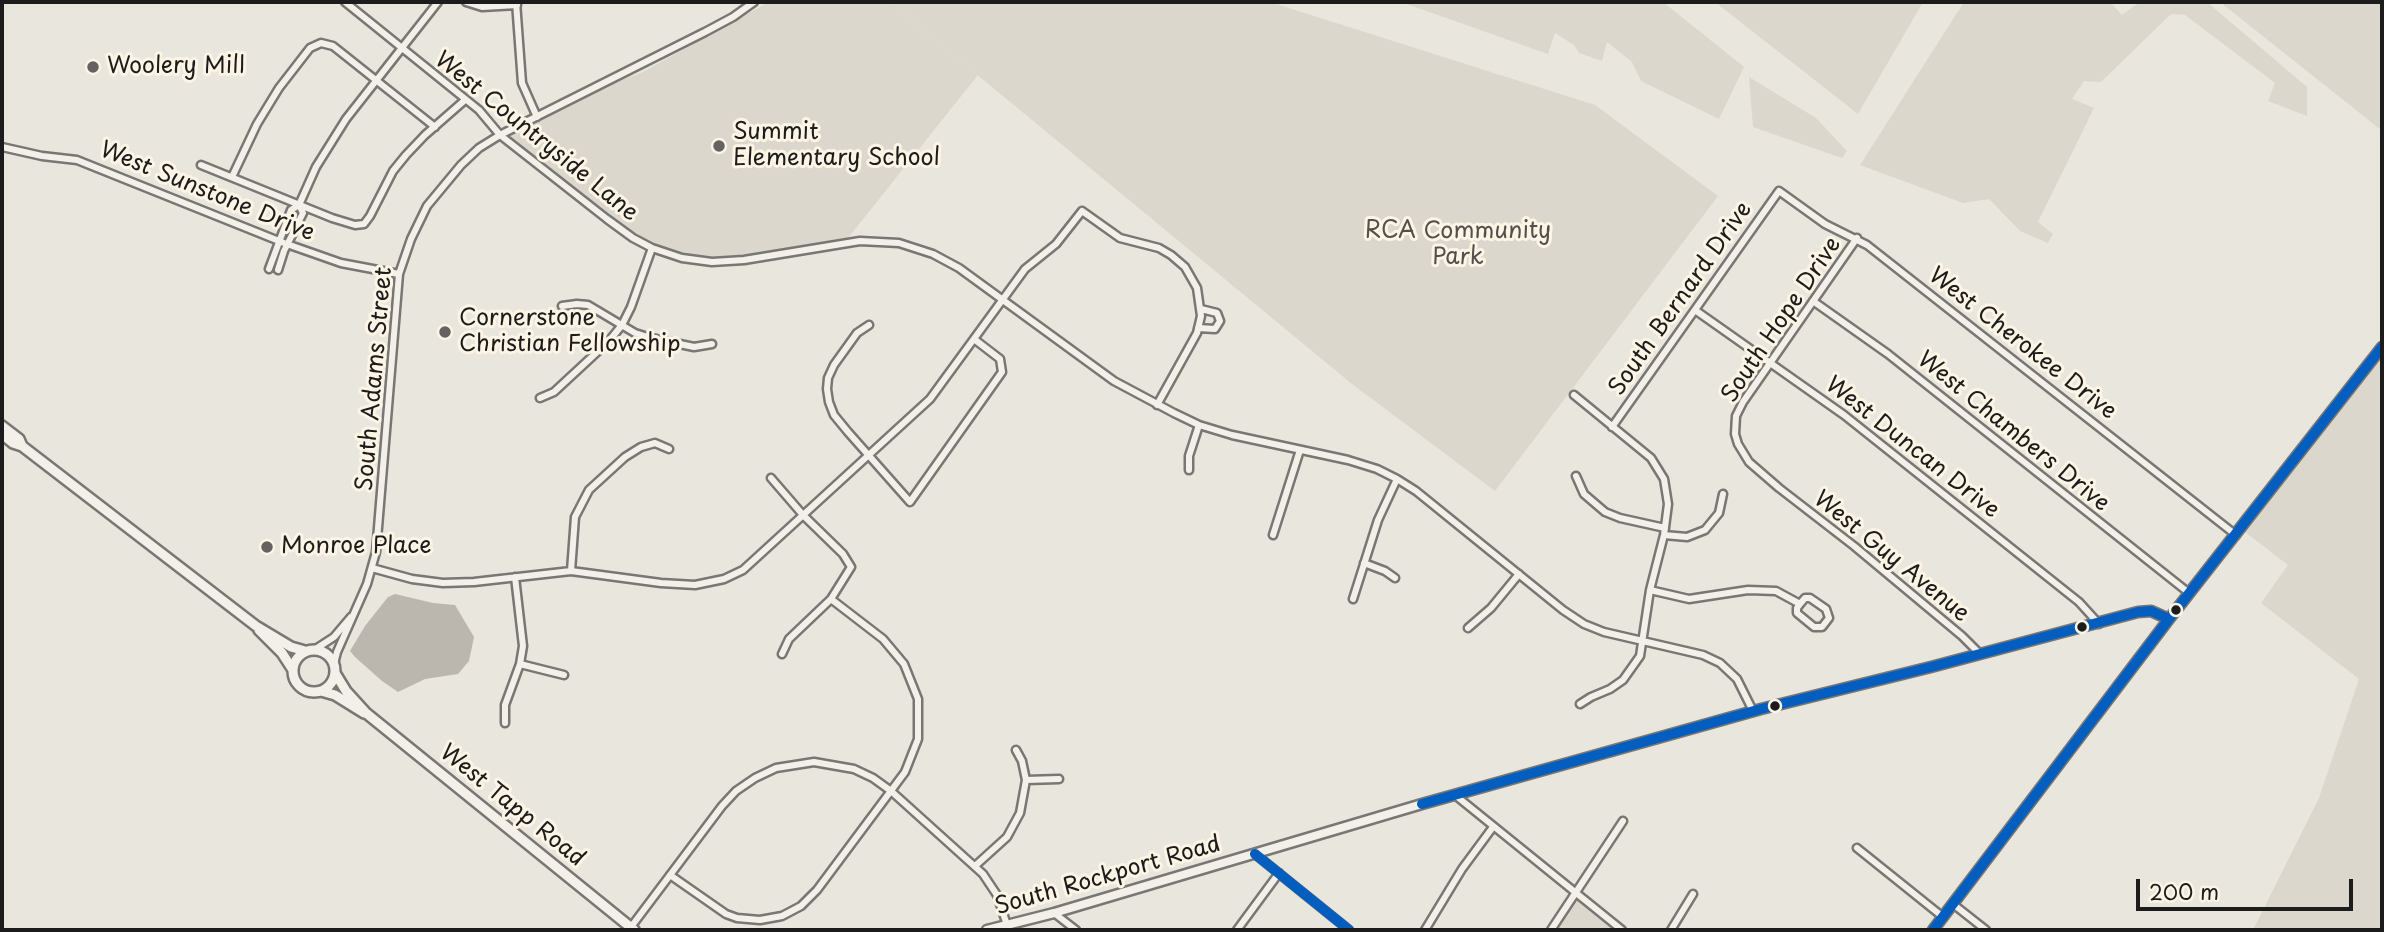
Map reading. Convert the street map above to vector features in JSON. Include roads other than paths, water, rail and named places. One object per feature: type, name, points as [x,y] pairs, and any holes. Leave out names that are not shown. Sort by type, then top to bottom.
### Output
[{"type":"main road","name":"West Tapp Road","points":[[2,426],[19,439],[22,446]]},
{"type":"main road","name":"West Tapp Road","points":[[2,434],[22,446],[256,626],[290,646],[326,654],[346,691],[366,713],[632,929]]},
{"type":"main road","name":"West Tapp Road","points":[[256,626],[282,653],[301,688],[310,692],[320,691],[335,695],[360,712],[366,713]]},
{"type":"main road","points":[[293,670],[296,659],[310,651]]},
{"type":"main road","points":[[320,691],[330,684],[334,668]]},
{"type":"street","name":"West Countryside Lane","points":[[345,2],[479,110],[500,135],[633,239],[652,248],[697,261],[728,262],[849,242],[886,242],[912,246],[947,260],[1114,381],[1157,405],[1199,425],[1358,463],[1397,479],[1584,624],[1604,632],[1703,655],[1720,663],[1737,679],[1754,711]]},
{"type":"street","points":[[269,269],[291,210],[299,205],[316,167],[346,119],[438,2]]},
{"type":"street","points":[[466,2],[482,7],[516,4],[522,83],[537,117]]},
{"type":"street","name":"South Adams Street","points":[[334,668],[337,652],[357,610],[372,568],[378,537],[399,274],[411,239],[427,206],[479,148],[705,32],[754,2]]},
{"type":"street","points":[[232,177],[257,124],[279,88],[310,48],[325,43],[333,46],[435,127]]},
{"type":"street","points":[[201,165],[299,205],[355,225],[364,224],[393,171],[425,135],[465,100]]},
{"type":"street","name":"West Sunstone Drive","points":[[2,147],[41,156],[77,160],[288,245],[341,263],[399,274]]},
{"type":"street","name":"West Cherokee Drive","points":[[1779,191],[1825,224],[1857,238],[2235,535]]},
{"type":"street","name":"South Bernard Drive","points":[[1612,426],[1779,191]]},
{"type":"street","points":[[278,270],[303,213],[299,205]]},
{"type":"street","points":[[372,568],[412,579],[443,583],[570,571],[695,584],[724,579],[743,570],[930,399],[1029,264],[1056,244],[1082,211],[1115,235],[1159,248],[1177,259],[1195,282],[1201,309],[1198,328],[1157,405]]},
{"type":"street","name":"South Hope Drive","points":[[1779,488],[1744,456],[1735,434],[1736,416],[1743,401],[1857,238]]},
{"type":"street","points":[[540,398],[554,392],[609,341],[622,325],[652,248]]},
{"type":"street","name":"West Chambers Drive","points":[[1813,302],[1928,386],[2189,593]]},
{"type":"street","points":[[562,306],[588,305],[651,338],[695,347],[712,344]]},
{"type":"street","points":[[1198,328],[1215,329],[1220,321],[1217,313],[1201,309]]},
{"type":"street","name":"West Duncan Drive","points":[[1695,310],[1844,415],[2069,594],[2099,624]]},
{"type":"street","points":[[869,325],[857,333],[845,348],[828,378],[827,389],[834,415],[910,502],[1002,372],[1000,359],[974,339]]},
{"type":"street","points":[[1933,930],[2189,593],[2382,347]]},
{"type":"street","points":[[1574,395],[1651,458],[1661,473],[1668,495],[1665,532],[1650,590],[1640,656],[1628,675],[1610,689],[1580,704]]},
{"type":"street","points":[[1189,470],[1189,456],[1199,425]]},
{"type":"street","points":[[570,571],[575,517],[589,489],[625,457],[641,447],[655,443],[669,449]]},
{"type":"street","points":[[1273,535],[1300,450]]},
{"type":"street","points":[[1576,476],[1587,498],[1605,512],[1687,537],[1705,530],[1719,513],[1723,494]]},
{"type":"street","points":[[771,478],[803,515],[843,554],[851,567],[831,599],[789,639],[782,654]]},
{"type":"street","points":[[1353,599],[1378,520],[1397,479]]},
{"type":"street","name":"West Guy Avenue","points":[[1779,488],[1854,546],[1980,654]]},
{"type":"street","points":[[1364,563],[1395,578]]},
{"type":"street","points":[[1468,628],[1491,608],[1519,574]]},
{"type":"street","points":[[505,723],[505,705],[520,664],[523,635],[515,577]]},
{"type":"street","points":[[1650,590],[1689,599],[1765,589],[1788,596],[1800,604]]},
{"type":"street","points":[[1805,598],[1813,599],[1826,609],[1829,618],[1822,626],[1814,627],[1797,613],[1800,604],[1805,598]]},
{"type":"street","points":[[670,876],[726,915],[760,920],[782,916],[810,898],[905,772],[918,739],[918,699],[904,664],[883,639],[831,599]]},
{"type":"street","name":"South Adams Street","points":[[310,651],[334,637],[357,610]]},
{"type":"street","name":"South Rockport Road","points":[[987,930],[1754,711],[2146,610],[2158,612],[2169,619]]},
{"type":"street","points":[[520,664],[564,675]]},
{"type":"street","points":[[975,866],[1000,845],[1012,830],[1022,804],[1026,780],[1023,761],[1016,750]]},
{"type":"street","points":[[632,929],[729,797],[744,784],[776,768],[803,762],[835,764],[864,773],[891,791],[975,866],[996,895],[1007,925]]},
{"type":"street","points":[[1026,780],[1059,779]]},
{"type":"street","points":[[1455,795],[1622,930]]},
{"type":"street","points":[[1551,930],[1623,821]]},
{"type":"street","points":[[1425,930],[1462,869],[1493,827]]},
{"type":"street","points":[[1857,848],[1943,917]]},
{"type":"street","points":[[1255,854],[1349,930]]},
{"type":"street","points":[[1237,930],[1279,873]]},
{"type":"street","points":[[1671,930],[1693,894]]},
{"type":"street","points":[[1953,904],[1986,930]]},
{"type":"street","points":[[1054,913],[1076,930]]},
{"type":"place","name":"Woolery Mill","points":[[93,67]]},
{"type":"place","name":"Summit Elementary School","points":[[719,146]]},
{"type":"place","name":"Cornerstone Christian Fellowship","points":[[445,332]]},
{"type":"place","name":"Monroe Place","points":[[267,547]]},
{"type":"park label","name":"RCA Community Park","points":[[1458,245]]}]
